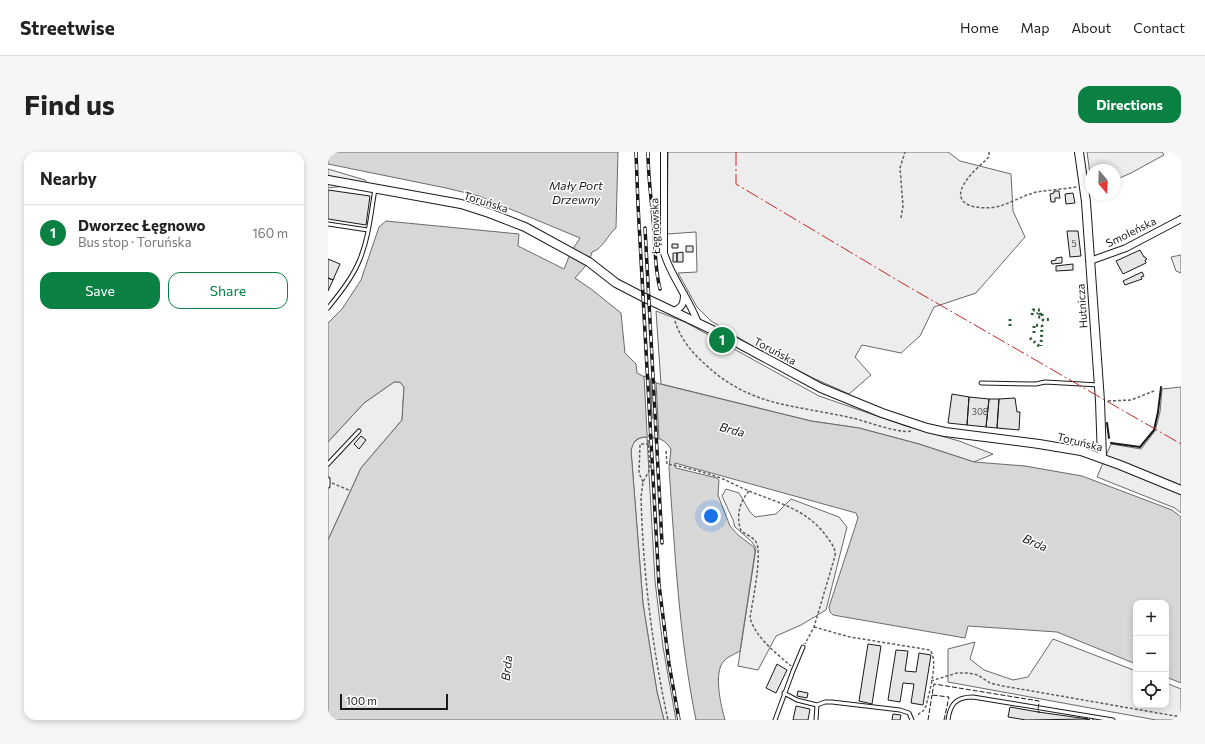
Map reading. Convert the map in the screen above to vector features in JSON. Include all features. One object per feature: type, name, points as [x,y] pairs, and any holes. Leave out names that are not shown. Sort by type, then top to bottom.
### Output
[{"type":"street","name":"Łęgnowska","points":[[664,152],[664,252],[668,264],[698,323]]},
{"type":"street","name":"Hutnicza","points":[[1079,152],[1084,187],[1090,261],[1100,401],[1102,458]]},
{"type":"street","name":"Toruńska","points":[[328,180],[434,198],[489,212],[525,227],[588,262],[616,283],[649,301],[698,323],[821,388],[860,405],[904,421],[945,432],[1061,447],[1102,458],[1181,490]]},
{"type":"street","name":"Smoleńska","points":[[1090,261],[1126,248],[1181,219]]},
{"type":"street","points":[[673,311],[682,305],[684,294]]},
{"type":"lane","points":[[328,308],[349,280],[360,258],[368,230],[375,188]]},
{"type":"lane","points":[[328,224],[368,230]]},
{"type":"lane","points":[[981,383],[1036,384],[1045,382],[1099,385]]},
{"type":"lane","points":[[328,464],[359,431]]},
{"type":"lane","points":[[328,479],[328,486]]},
{"type":"lane","points":[[776,720],[784,693],[803,647]]},
{"type":"lane","points":[[784,693],[797,700],[817,705],[825,702],[832,702],[900,710],[909,713],[912,720]]},
{"type":"lane","points":[[948,720],[949,710],[955,702],[964,698],[973,697],[1113,720]]},
{"type":"lane","points":[[816,720],[817,705]]},
{"type":"path","points":[[901,218],[903,206],[900,168],[905,152]]},
{"type":"path","points":[[989,152],[990,157],[971,174],[962,187],[961,194],[963,200],[971,206],[982,209],[991,208],[1011,202],[1022,196],[1038,192],[1084,187]]},
{"type":"path","points":[[673,311],[678,331],[699,359],[713,372],[744,392],[780,405],[836,414],[896,430],[908,432],[914,430]]},
{"type":"path","points":[[1100,401],[1126,401],[1154,391]]},
{"type":"path","points":[[648,440],[650,469],[641,492],[648,604],[668,720]]},
{"type":"path","points":[[644,482],[639,473],[640,444],[649,444]]},
{"type":"path","points":[[666,451],[667,464],[721,478],[749,491],[787,505],[804,515],[822,530],[835,550],[835,556],[814,627],[803,647]]},
{"type":"path","points":[[334,484],[351,491]]},
{"type":"path","points":[[749,491],[742,499],[738,522],[741,531],[756,540],[758,547],[758,563],[750,618],[752,627],[762,639],[794,669]]},
{"type":"path","points":[[814,627],[850,637],[930,650],[934,660],[926,706],[912,720]]},
{"type":"path","points":[[931,681],[957,673],[968,673],[1003,686],[1181,717]]},
{"type":"shaded area","points":[[668,152],[948,152],[960,161],[1011,174],[1013,211],[1025,237],[976,293],[934,307],[920,336],[901,353],[862,345],[855,357],[871,375],[849,394],[815,379],[762,352],[711,321],[697,307],[678,273],[697,272],[696,232],[667,234]]},
{"type":"shaded area","points":[[1087,152],[1162,152],[1164,155],[1121,177],[1121,164],[1089,164]]},
{"type":"shaded area","points":[[328,169],[365,180],[369,185],[328,188]]},
{"type":"shaded area","points":[[1181,255],[1181,273],[1176,271],[1171,257]]},
{"type":"shaded area","points":[[656,311],[685,322],[819,396],[906,426],[959,441],[993,454],[974,462],[919,444],[859,428],[811,421],[661,384]]},
{"type":"shaded area","points":[[394,382],[400,382],[404,387],[402,420],[361,468],[328,540],[328,442],[364,403]]},
{"type":"shaded area","points":[[1181,387],[1181,513],[1175,508],[1097,477],[1111,444],[1141,449],[1155,431],[1160,412],[1162,389]]},
{"type":"shaded area","points":[[647,437],[655,581],[663,647],[676,720],[664,720],[657,692],[643,604],[631,450],[635,441]]},
{"type":"shaded area","points":[[726,489],[739,493],[750,512],[755,517],[776,514],[791,499],[839,517],[847,527],[826,610],[801,625],[776,636],[758,670],[738,666],[756,548],[752,542],[735,527],[722,496]]},
{"type":"shaded area","points":[[1053,639],[1133,670],[1133,708],[1169,708],[1169,684],[1181,689],[1181,720],[1156,720],[948,682],[948,649],[975,642],[970,659],[984,670],[1013,680],[1028,677]]},
{"type":"water","points":[[328,152],[618,152],[616,228],[599,248],[592,252],[589,262],[575,278],[621,313],[625,353],[636,364],[637,373],[656,383],[811,421],[859,428],[919,444],[974,462],[1025,466],[1082,476],[1172,510],[1181,517],[1181,683],[1169,678],[1169,600],[1133,600],[1133,663],[1057,632],[968,626],[965,638],[833,615],[830,612],[829,607],[858,518],[856,513],[675,463],[676,468],[717,478],[719,480],[718,495],[730,526],[738,535],[754,547],[755,552],[740,651],[725,660],[719,673],[719,689],[725,720],[696,720],[685,658],[678,595],[669,468],[671,449],[662,440],[648,437],[637,439],[631,450],[643,604],[657,692],[664,720],[328,720],[328,540],[361,468],[402,420],[404,387],[400,382],[394,382],[364,403],[328,442],[328,323],[342,309],[361,280],[379,227],[386,221],[519,234],[518,246],[564,269],[571,252],[580,238],[479,196],[328,164]]},
{"type":"pier","points":[[644,376],[650,378],[652,419],[651,379],[656,382],[659,439],[647,435]]},
{"type":"building","points":[[328,190],[370,196],[366,225],[328,219]]},
{"type":"building","points":[[1054,191],[1059,191],[1060,198],[1055,198],[1055,202],[1051,202],[1050,194],[1054,193]]},
{"type":"building","points":[[1073,193],[1075,203],[1066,204],[1065,194]]},
{"type":"building","points":[[1067,231],[1078,231],[1081,256],[1070,257]]},
{"type":"building","points":[[672,244],[678,244],[678,248],[672,248]]},
{"type":"building","points":[[686,246],[693,246],[693,252],[686,252]]},
{"type":"building","points":[[1140,250],[1147,259],[1145,260],[1146,263],[1123,274],[1116,261]]},
{"type":"building","points":[[683,252],[683,262],[677,262],[677,253]]},
{"type":"building","points":[[673,253],[677,253],[677,262],[673,262]]},
{"type":"building","points":[[1062,257],[1062,263],[1052,264],[1051,261]]},
{"type":"building","points":[[328,259],[340,264],[333,280],[328,278]]},
{"type":"building","points":[[1073,264],[1073,270],[1056,271],[1056,266]]},
{"type":"building","points":[[1142,272],[1144,276],[1141,277],[1142,279],[1125,285],[1123,281]]},
{"type":"building","points":[[328,278],[333,280],[328,291]]},
{"type":"building","points":[[952,394],[969,397],[967,425],[948,423]]},
{"type":"building","points":[[969,397],[989,399],[986,427],[967,425]]},
{"type":"building","points":[[1015,398],[1017,412],[1020,412],[1019,430],[997,428],[999,399]]},
{"type":"building","points":[[989,399],[999,399],[997,428],[986,427]]},
{"type":"building","points":[[361,436],[366,440],[359,449],[354,444]]},
{"type":"building","points":[[868,644],[881,646],[872,704],[859,701]]},
{"type":"building","points":[[896,650],[908,651],[905,671],[916,672],[919,653],[931,655],[923,705],[911,703],[914,684],[903,683],[900,702],[888,700]]},
{"type":"building","points":[[777,664],[787,670],[776,693],[766,688]]},
{"type":"building","points":[[798,691],[808,693],[807,698],[797,696]]},
{"type":"building","points":[[796,706],[810,709],[808,720],[793,720]]},
{"type":"building","points":[[1010,707],[1088,719],[1026,720],[1008,717]]},
{"type":"building","points":[[893,714],[901,715],[900,720],[892,720]]},
{"type":"railway","points":[[636,152],[659,585],[669,664],[679,720]]},
{"type":"railway","points":[[648,152],[657,274],[660,289]]},
{"type":"railway","points":[[645,228],[662,543]]},
{"type":"hedge","points":[[1032,315],[1033,310],[1040,310],[1041,317],[1035,317]]},
{"type":"hedge","points":[[1042,314],[1043,320],[1051,319]]},
{"type":"hedge","points":[[1010,318],[1010,326]]},
{"type":"hedge","points":[[1034,333],[1034,325],[1042,326],[1041,346]]},
{"type":"hedge","points":[[1030,338],[1040,347]]},
{"type":"fence","points":[[944,720],[949,697],[932,695],[934,684],[1039,701],[1038,712],[1040,712]]},
{"type":"fence","points":[[928,720],[932,695],[934,695]]},
{"type":"fence","points":[[1085,719],[1094,720]]},
{"type":"wall","points":[[1111,443],[1140,447],[1154,430],[1161,387]]},
{"type":"wall","points":[[1107,423],[1109,438]]},
{"type":"power","points":[[736,152],[736,184],[902,283],[1181,444]]},
{"type":"place","name":"Dworzec Łęgnowo","points":[[722,340]]},
{"type":"water label","name":"Mały Port Drzewny","points":[[576,193]]},
{"type":"water label","name":"Brda","points":[[732,430]]},
{"type":"water label","name":"Brda","points":[[1035,543]]},
{"type":"water label","name":"Brda","points":[[507,668]]}]
